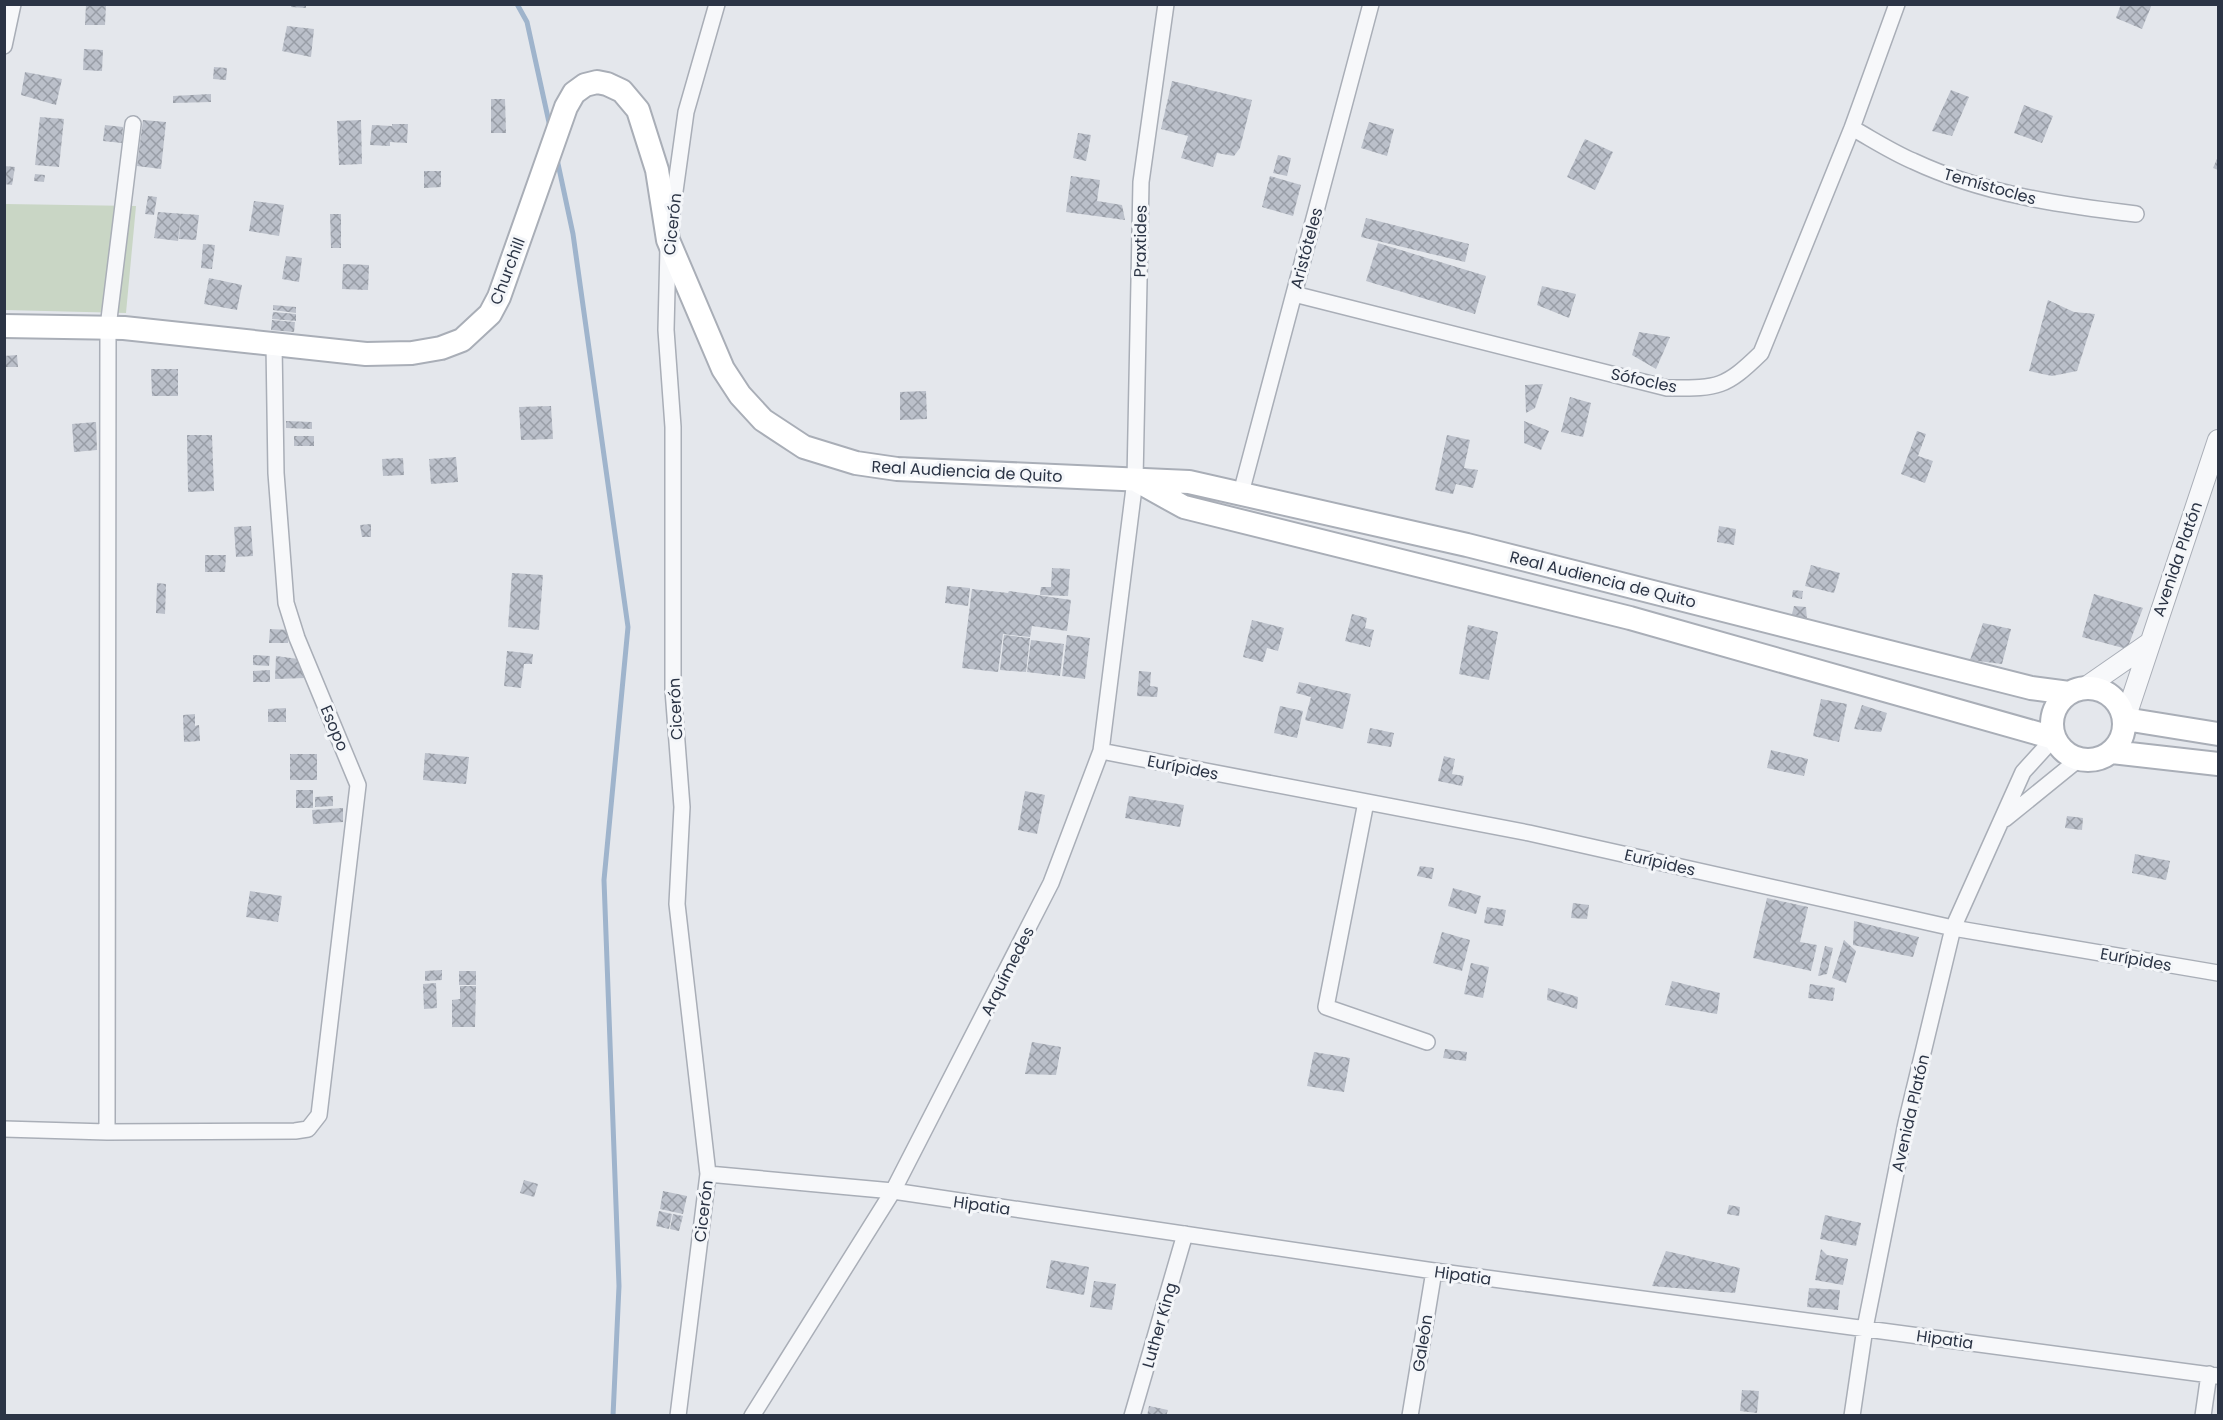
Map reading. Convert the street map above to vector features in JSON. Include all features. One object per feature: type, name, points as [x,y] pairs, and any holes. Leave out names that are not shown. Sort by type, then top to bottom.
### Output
[{"type":"main road","name":"Churchill","points":[[4,326],[108,327],[366,354],[412,353],[441,348],[462,339],[477,327],[499,297],[558,125],[574,93],[585,86],[607,84],[622,91],[638,110],[657,170],[668,240]]},
{"type":"main road","name":"Real Audiencia de Quito","points":[[668,240],[723,369],[740,394],[763,420],[804,447],[856,463],[897,469],[1189,482],[1467,544],[2031,688],[2077,690]]},
{"type":"main road","name":"Real Audiencia de Quito","points":[[1135,480],[1184,507],[1630,618],[2054,738]]},
{"type":"main road","points":[[2077,690],[2104,690],[2118,702],[2125,719],[2120,742],[2112,752],[2101,759],[2079,759],[2064,752],[2054,738],[2053,722],[2057,705],[2077,690]]},
{"type":"main road","points":[[2125,719],[2218,734]]},
{"type":"main road","points":[[2112,752],[2218,764]]},
{"type":"street","points":[[4,46],[13,4]]},
{"type":"street","name":"Cicerón","points":[[678,1416],[708,1174],[677,903],[682,807],[673,690],[673,427],[666,330],[668,240],[686,112],[717,4]]},
{"type":"street","name":"Praxtides","points":[[1135,480],[1141,182],[1166,4]]},
{"type":"street","name":"Aristóteles","points":[[1241,493],[1371,4]]},
{"type":"street","name":"Sófocles","points":[[1294,294],[1667,388],[1708,388],[1734,379],[1761,353],[1852,128],[1897,4]]},
{"type":"street","points":[[4,1129],[107,1132],[108,327],[133,124]]},
{"type":"street","name":"Temístocles","points":[[1852,128],[1914,162],[1986,188],[2060,205],[2136,214]]},
{"type":"street","name":"Esopo","points":[[107,1132],[295,1131],[308,1129],[319,1115],[358,785],[297,638],[286,603],[276,473],[274,344]]},
{"type":"street","name":"Avenida Platón","points":[[2125,719],[2148,644],[2218,440]]},
{"type":"street","name":"Arquímedes","points":[[752,1416],[893,1191],[1052,883],[1101,751],[1135,480]]},
{"type":"street","points":[[2077,690],[2148,644]]},
{"type":"street","name":"Avenida Platón","points":[[1852,1416],[1865,1328],[1906,1123],[1953,928],[2003,821],[2023,772],[2054,738]]},
{"type":"street","name":"Eurípides","points":[[1101,751],[1529,833],[1953,928],[2218,973]]},
{"type":"street","name":"Avenida Platón","points":[[2003,821],[2079,759]]},
{"type":"street","points":[[1366,802],[1326,1007],[1427,1042]]},
{"type":"street","name":"Hipatia","points":[[708,1174],[893,1191],[1434,1271],[2214,1375]]},
{"type":"street","name":"Luther King","points":[[1132,1416],[1185,1234]]},
{"type":"street","name":"Galeón","points":[[1410,1416],[1434,1271]]},
{"type":"street","points":[[2203,1416],[2214,1375]]},
{"type":"green space","points":[[5,204],[136,206],[126,313],[5,310]]},
{"type":"building","points":[[86,4],[106,4],[105,25],[85,25]]},
{"type":"building","points":[[291,4],[306,4],[306,8],[291,7]]},
{"type":"building","points":[[2121,4],[2152,4],[2142,29],[2116,18]]},
{"type":"building","points":[[287,26],[314,29],[311,57],[282,51]]},
{"type":"building","points":[[84,49],[103,50],[102,71],[83,70]]},
{"type":"building","points":[[214,67],[227,68],[226,80],[213,79]]},
{"type":"building","points":[[25,72],[62,79],[56,105],[21,95]]},
{"type":"building","points":[[1172,81],[1252,100],[1240,148],[1234,156],[1217,153],[1213,167],[1181,158],[1188,136],[1161,129]]},
{"type":"building","points":[[1951,90],[1969,97],[1952,136],[1932,131]]},
{"type":"building","points":[[211,94],[211,102],[173,103],[173,96]]},
{"type":"building","points":[[491,99],[505,99],[506,133],[491,133]]},
{"type":"building","points":[[2024,105],[2053,116],[2042,143],[2014,133]]},
{"type":"building","points":[[40,117],[64,119],[59,167],[35,165]]},
{"type":"building","points":[[143,120],[166,122],[161,169],[137,166]]},
{"type":"building","points":[[361,120],[362,164],[339,165],[337,121]]},
{"type":"building","points":[[1369,122],[1394,129],[1387,156],[1361,148]]},
{"type":"building","points":[[392,124],[408,124],[407,143],[390,142],[390,146],[370,145],[372,125],[392,126]]},
{"type":"building","points":[[105,125],[123,127],[122,143],[103,141]]},
{"type":"building","points":[[1078,133],[1091,135],[1086,161],[1073,158]]},
{"type":"building","points":[[1585,139],[1613,152],[1595,190],[1567,177]]},
{"type":"building","points":[[1278,155],[1291,158],[1287,176],[1273,173]]},
{"type":"building","points":[[2218,160],[2218,170],[2213,168]]},
{"type":"building","points":[[4,166],[15,167],[12,185],[4,184]]},
{"type":"building","points":[[424,171],[441,171],[441,187],[424,188]]},
{"type":"building","points":[[35,174],[45,175],[44,182],[34,181]]},
{"type":"building","points":[[1071,176],[1100,180],[1097,201],[1122,205],[1125,220],[1066,212]]},
{"type":"building","points":[[1270,176],[1301,185],[1293,216],[1262,207]]},
{"type":"building","points":[[148,196],[157,197],[154,215],[145,214]]},
{"type":"building","points":[[254,201],[284,205],[279,236],[249,231]]},
{"type":"building","points":[[158,212],[199,215],[196,240],[179,239],[181,217],[178,241],[154,238]]},
{"type":"building","points":[[330,214],[341,214],[341,248],[331,248]]},
{"type":"building","points":[[1366,218],[1469,244],[1465,262],[1361,237]]},
{"type":"building","points":[[1378,243],[1486,276],[1475,314],[1366,281]]},
{"type":"building","points":[[203,244],[215,245],[212,269],[201,268]]},
{"type":"building","points":[[286,256],[302,258],[299,282],[282,279]]},
{"type":"building","points":[[343,264],[369,265],[368,290],[342,289]]},
{"type":"building","points":[[209,278],[242,285],[237,310],[204,304]]},
{"type":"building","points":[[1542,286],[1576,294],[1569,318],[1537,305]]},
{"type":"building","points":[[2048,300],[2074,312],[2095,314],[2077,371],[2052,376],[2029,371]]},
{"type":"building","points":[[273,305],[296,307],[296,313],[273,310]]},
{"type":"building","points":[[273,312],[296,314],[296,321],[272,319]]},
{"type":"building","points":[[272,320],[295,322],[294,332],[271,330]]},
{"type":"building","points":[[1639,332],[1670,337],[1656,369],[1632,355]]},
{"type":"building","points":[[17,355],[18,367],[4,367],[4,356]]},
{"type":"building","points":[[151,369],[178,369],[178,396],[152,396]]},
{"type":"building","points":[[1543,384],[1535,408],[1526,413],[1525,385]]},
{"type":"building","points":[[926,391],[927,419],[900,420],[900,392]]},
{"type":"building","points":[[1570,397],[1591,403],[1583,437],[1561,432]]},
{"type":"building","points":[[551,406],[553,439],[521,440],[519,407]]},
{"type":"building","points":[[286,421],[312,422],[312,429],[286,428]]},
{"type":"building","points":[[1524,421],[1549,431],[1541,450],[1524,443]]},
{"type":"building","points":[[96,422],[97,450],[74,452],[72,424]]},
{"type":"building","points":[[1917,431],[1926,434],[1918,456],[1933,461],[1925,483],[1901,474]]},
{"type":"building","points":[[187,435],[212,435],[214,491],[188,492]]},
{"type":"building","points":[[1447,435],[1470,440],[1464,468],[1478,470],[1473,488],[1456,484],[1453,494],[1435,490]]},
{"type":"building","points":[[294,436],[314,436],[314,446],[294,446]]},
{"type":"building","points":[[456,457],[458,482],[431,484],[429,459]]},
{"type":"building","points":[[403,458],[404,475],[383,476],[382,459]]},
{"type":"building","points":[[371,524],[371,537],[362,537],[360,525]]},
{"type":"building","points":[[251,526],[253,556],[236,557],[234,527]]},
{"type":"building","points":[[1719,526],[1736,529],[1734,545],[1717,542]]},
{"type":"building","points":[[205,555],[226,555],[225,572],[205,572]]},
{"type":"building","points":[[1811,565],[1840,573],[1834,593],[1805,586]]},
{"type":"building","points":[[1052,568],[1070,569],[1068,596],[1040,595],[1041,587],[1051,587]]},
{"type":"building","points":[[512,573],[543,575],[539,630],[508,627]]},
{"type":"building","points":[[157,583],[166,584],[165,614],[156,613]]},
{"type":"building","points":[[947,586],[970,588],[968,606],[945,603]]},
{"type":"building","points":[[972,589],[1008,593],[1009,591],[1071,600],[1067,631],[1032,626],[1030,637],[1003,634],[998,672],[962,668]]},
{"type":"building","points":[[1793,590],[1803,591],[1802,599],[1792,597]]},
{"type":"building","points":[[2094,594],[2143,608],[2127,649],[2082,637]]},
{"type":"building","points":[[1794,606],[1806,607],[1807,620],[1791,618]]},
{"type":"building","points":[[1352,614],[1367,618],[1365,628],[1374,630],[1370,647],[1345,641]]},
{"type":"building","points":[[1252,620],[1284,628],[1278,651],[1267,648],[1263,662],[1243,657]]},
{"type":"building","points":[[1983,623],[2011,629],[2002,664],[1970,660]]},
{"type":"building","points":[[1468,625],[1498,632],[1489,680],[1459,674]]},
{"type":"building","points":[[270,629],[289,630],[288,643],[269,643]]},
{"type":"building","points":[[1004,635],[1030,638],[1026,672],[1000,670]]},
{"type":"building","points":[[1067,635],[1090,638],[1085,679],[1062,676]]},
{"type":"building","points":[[1031,640],[1064,644],[1060,676],[1027,672]]},
{"type":"building","points":[[507,651],[533,654],[532,664],[524,664],[521,688],[504,686]]},
{"type":"building","points":[[253,655],[270,656],[269,666],[253,665]]},
{"type":"building","points":[[276,656],[306,660],[306,678],[275,679]]},
{"type":"building","points":[[270,670],[270,682],[253,682],[253,671]]},
{"type":"building","points":[[1139,671],[1151,672],[1150,686],[1158,687],[1157,697],[1137,696]]},
{"type":"building","points":[[1299,682],[1351,694],[1343,729],[1305,720],[1311,697],[1296,693]]},
{"type":"building","points":[[1821,699],[1847,704],[1839,742],[1813,736]]},
{"type":"building","points":[[1862,705],[1887,713],[1881,732],[1854,729]]},
{"type":"building","points":[[1280,706],[1303,711],[1297,738],[1274,733]]},
{"type":"building","points":[[286,708],[286,722],[268,722],[268,709]]},
{"type":"building","points":[[195,714],[195,726],[199,725],[200,741],[184,742],[183,715]]},
{"type":"building","points":[[1370,728],[1394,733],[1391,747],[1367,743]]},
{"type":"building","points":[[1771,750],[1808,759],[1804,776],[1767,768]]},
{"type":"building","points":[[425,753],[469,757],[466,784],[423,780]]},
{"type":"building","points":[[290,754],[317,754],[317,780],[290,780]]},
{"type":"building","points":[[1444,756],[1455,759],[1452,774],[1464,776],[1462,786],[1438,781]]},
{"type":"building","points":[[296,790],[313,790],[313,808],[296,808]]},
{"type":"building","points":[[1025,791],[1045,795],[1037,834],[1018,830]]},
{"type":"building","points":[[333,796],[333,806],[315,807],[315,797]]},
{"type":"building","points":[[1129,796],[1184,805],[1180,827],[1125,818]]},
{"type":"building","points":[[343,808],[343,822],[313,824],[312,810]]},
{"type":"building","points":[[2067,816],[2083,818],[2082,830],[2065,828]]},
{"type":"building","points":[[2135,854],[2170,861],[2166,880],[2132,873]]},
{"type":"building","points":[[1420,866],[1434,868],[1432,879],[1417,876]]},
{"type":"building","points":[[1453,888],[1481,896],[1476,914],[1448,906]]},
{"type":"building","points":[[250,891],[282,896],[278,922],[246,917]]},
{"type":"building","points":[[1767,898],[1808,907],[1800,942],[1817,945],[1811,971],[1753,958]]},
{"type":"building","points":[[1573,903],[1589,905],[1587,919],[1571,918]]},
{"type":"building","points":[[1487,907],[1506,910],[1503,926],[1484,923]]},
{"type":"building","points":[[1854,921],[1919,937],[1913,957],[1853,945]]},
{"type":"building","points":[[1442,932],[1470,940],[1462,971],[1433,963]]},
{"type":"building","points":[[1844,940],[1856,951],[1846,983],[1832,978]]},
{"type":"building","points":[[1825,946],[1833,948],[1827,974],[1818,976]]},
{"type":"building","points":[[1471,963],[1489,967],[1483,998],[1464,994]]},
{"type":"building","points":[[442,970],[442,980],[425,981],[425,971]]},
{"type":"building","points":[[459,971],[476,971],[476,985],[459,985]]},
{"type":"building","points":[[1672,981],[1720,993],[1717,1014],[1665,1005]]},
{"type":"building","points":[[436,983],[437,1008],[424,1009],[423,984]]},
{"type":"building","points":[[1810,984],[1835,988],[1833,1001],[1808,998]]},
{"type":"building","points":[[460,986],[476,986],[475,1027],[452,1027],[452,1000],[460,999]]},
{"type":"building","points":[[1548,988],[1578,997],[1577,1009],[1547,1000]]},
{"type":"building","points":[[1032,1042],[1061,1047],[1056,1075],[1025,1074]]},
{"type":"building","points":[[1445,1049],[1467,1052],[1466,1061],[1443,1058]]},
{"type":"building","points":[[1314,1052],[1350,1058],[1344,1092],[1307,1086]]},
{"type":"building","points":[[524,1180],[538,1184],[534,1197],[520,1193]]},
{"type":"building","points":[[663,1191],[687,1196],[683,1214],[660,1209]]},
{"type":"building","points":[[1729,1205],[1740,1207],[1739,1216],[1727,1214]]},
{"type":"building","points":[[659,1211],[672,1214],[669,1229],[656,1226]]},
{"type":"building","points":[[673,1214],[683,1216],[679,1231],[670,1229]]},
{"type":"building","points":[[1825,1215],[1861,1223],[1856,1246],[1820,1239]]},
{"type":"building","points":[[1821,1249],[1827,1255],[1848,1259],[1843,1285],[1815,1280]]},
{"type":"building","points":[[1666,1251],[1740,1268],[1735,1293],[1652,1286]]},
{"type":"building","points":[[1051,1260],[1089,1267],[1084,1295],[1046,1288]]},
{"type":"building","points":[[1094,1281],[1116,1284],[1112,1310],[1090,1307]]},
{"type":"building","points":[[1809,1288],[1840,1290],[1838,1310],[1807,1307]]},
{"type":"building","points":[[1742,1390],[1759,1391],[1757,1413],[1740,1411]]},
{"type":"building","points":[[1149,1406],[1168,1410],[1166,1416],[1147,1416]]},
{"type":"waterway","points":[[517,4],[527,22],[550,127]]},
{"type":"waterway","points":[[557,159],[573,234],[628,627],[604,880],[619,1286],[613,1416]]}]
